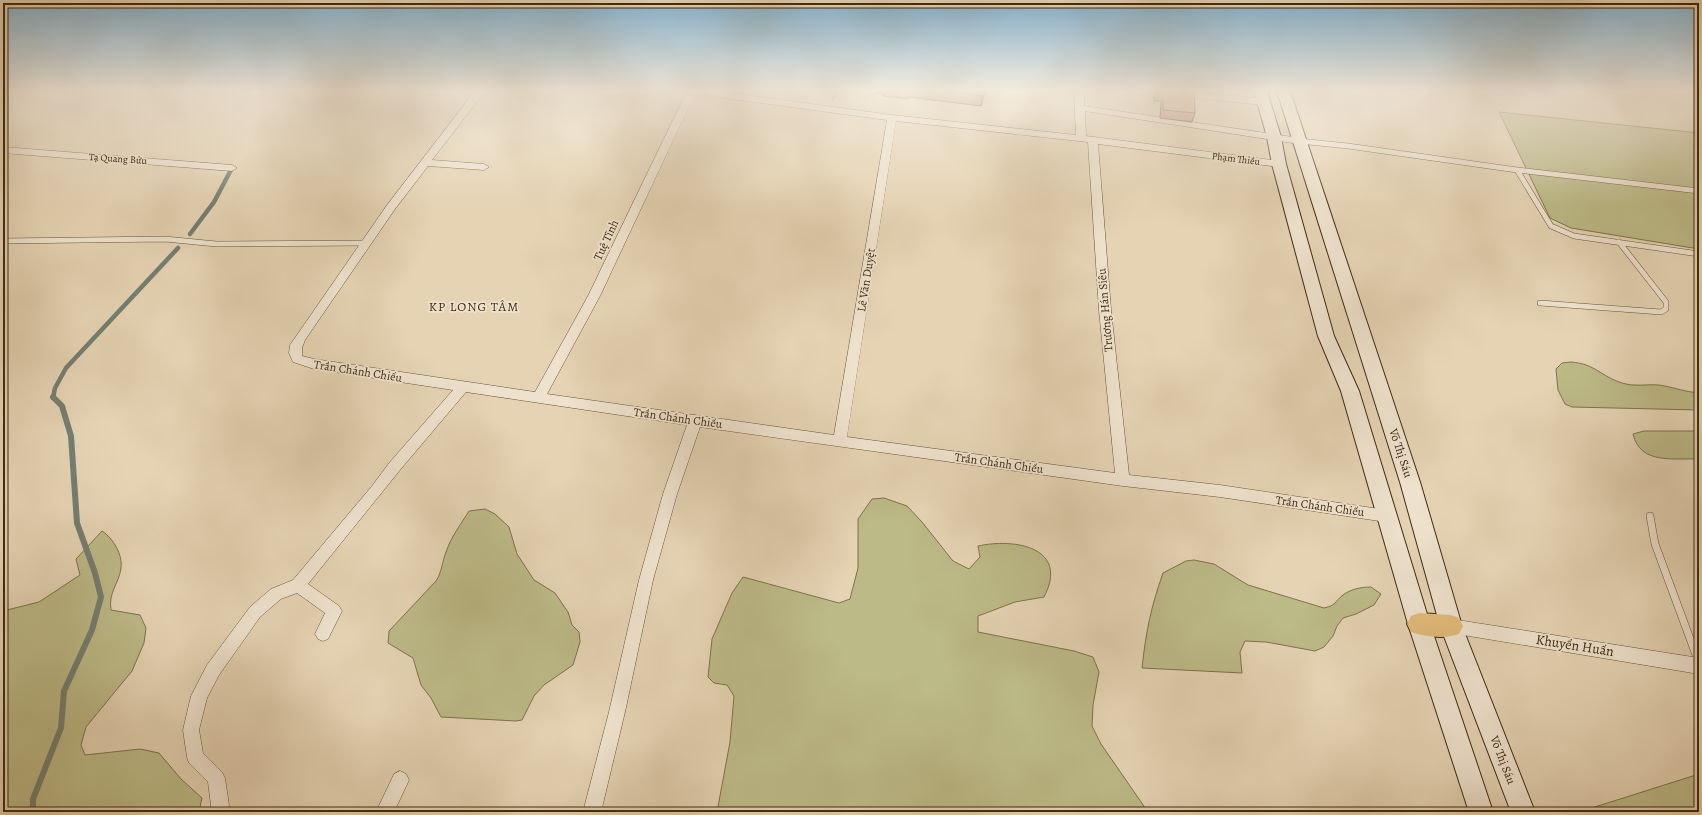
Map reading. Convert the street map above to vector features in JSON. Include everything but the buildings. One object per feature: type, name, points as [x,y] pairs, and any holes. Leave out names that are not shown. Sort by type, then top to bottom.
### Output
[{"type":"main road","points":[[1271,129],[1279,164],[1326,336],[1350,391],[1419,624],[1482,812]]},
{"type":"main road","name":"Võ Thị Sáu","points":[[1295,129],[1410,482],[1451,626],[1523,812]]},
{"type":"main road","points":[[1419,624],[1451,626]]},
{"type":"street","name":"Trần Chánh Chiếu","points":[[450,129],[424,163],[301,337],[296,346],[295,354],[297,359],[314,364],[539,397],[695,422],[1123,480],[1220,491],[1386,516]]},
{"type":"street","name":"Tuệ Tĩnh","points":[[539,397],[594,296],[675,129]]},
{"type":"street","name":"Lê Văn Duyệt","points":[[840,441],[890,129]]},
{"type":"street","name":"Phạm Thiều","points":[[990,129],[1279,164]]},
{"type":"street","name":"Trương Hán Siêu","points":[[1085,129],[1097,226],[1107,345],[1123,480]]},
{"type":"street","points":[[1221,129],[1299,141]]},
{"type":"street","name":"Tạ Quang Bửu","points":[[3,150],[232,168]]},
{"type":"street","points":[[424,163],[484,167]]},
{"type":"street","points":[[218,812],[220,805],[216,778],[195,757],[191,730],[199,696],[213,670],[254,612],[276,594],[298,585],[377,490],[395,466],[463,387]]},
{"type":"street","points":[[592,812],[617,712],[648,572],[670,494],[695,422]]},
{"type":"street","points":[[298,585],[334,611],[323,634]]},
{"type":"street","name":"Khuyển Huấn","points":[[1451,626],[1699,664]]},
{"type":"street","points":[[385,812],[400,780]]},
{"type":"lane","points":[[1299,141],[1348,146],[1517,170],[1699,191]]},
{"type":"lane","points":[[1517,170],[1551,226],[1574,236],[1699,254]]},
{"type":"lane","points":[[3,241],[165,239],[216,244],[367,243]]},
{"type":"lane","points":[[1540,303],[1661,312],[1666,309],[1666,302],[1619,242]]},
{"type":"lane","points":[[1650,516],[1655,544],[1699,664]]},
{"type":"shaded area","points":[[1507,129],[1661,129],[1699,133],[1699,249],[1571,228],[1550,218]]},
{"type":"shaded area","points":[[1571,362],[1586,365],[1622,383],[1636,385],[1659,385],[1699,393],[1699,410],[1572,407],[1565,404],[1558,390],[1556,369],[1562,363]]},
{"type":"shaded area","points":[[1644,431],[1699,431],[1699,459],[1669,459],[1650,455],[1643,451],[1637,444],[1633,434]]},
{"type":"shaded area","points":[[884,498],[907,506],[922,522],[953,561],[969,569],[980,557],[978,546],[992,544],[1022,545],[1034,550],[1044,557],[1050,567],[1050,580],[1044,597],[1015,602],[978,616],[978,632],[1074,651],[1093,657],[1099,672],[1093,705],[1092,726],[1101,744],[1148,812],[717,812],[730,742],[734,696],[727,685],[714,683],[708,677],[712,639],[732,593],[743,577],[839,603],[850,599],[858,568],[858,519],[872,499]]},
{"type":"shaded area","points":[[485,509],[495,514],[509,527],[517,554],[534,580],[555,593],[568,612],[572,625],[579,632],[580,642],[573,665],[544,685],[534,696],[522,720],[516,721],[441,717],[431,698],[421,685],[413,658],[388,643],[389,631],[436,581],[440,574],[451,541],[469,511]]},
{"type":"shaded area","points":[[102,531],[110,538],[119,552],[121,563],[120,574],[112,593],[110,604],[111,610],[140,615],[146,628],[144,643],[132,671],[86,727],[81,745],[85,755],[140,749],[159,753],[181,779],[202,798],[199,812],[3,812],[3,711],[5,693],[3,684],[3,611],[39,602],[80,575],[76,559]]},
{"type":"shaded area","points":[[1194,560],[1214,564],[1248,585],[1324,608],[1333,604],[1349,591],[1364,587],[1371,587],[1381,594],[1374,605],[1356,614],[1343,618],[1337,626],[1333,636],[1324,647],[1315,651],[1266,642],[1245,641],[1240,652],[1242,673],[1142,668],[1145,642],[1150,619],[1163,573],[1186,561]]},
{"type":"shaded area","points":[[1699,774],[1699,812],[1579,812]]},
{"type":"waterway","points":[[190,234],[214,202],[232,168]]},
{"type":"waterway","points":[[53,397],[55,388],[66,368],[178,248]]},
{"type":"waterway","points":[[33,812],[33,799],[61,728],[64,691],[92,630],[101,597],[95,573],[77,523],[71,436],[62,406],[53,397]]},
{"type":"district","name":"KP LONG TÂM","points":[[474,306]]}]
